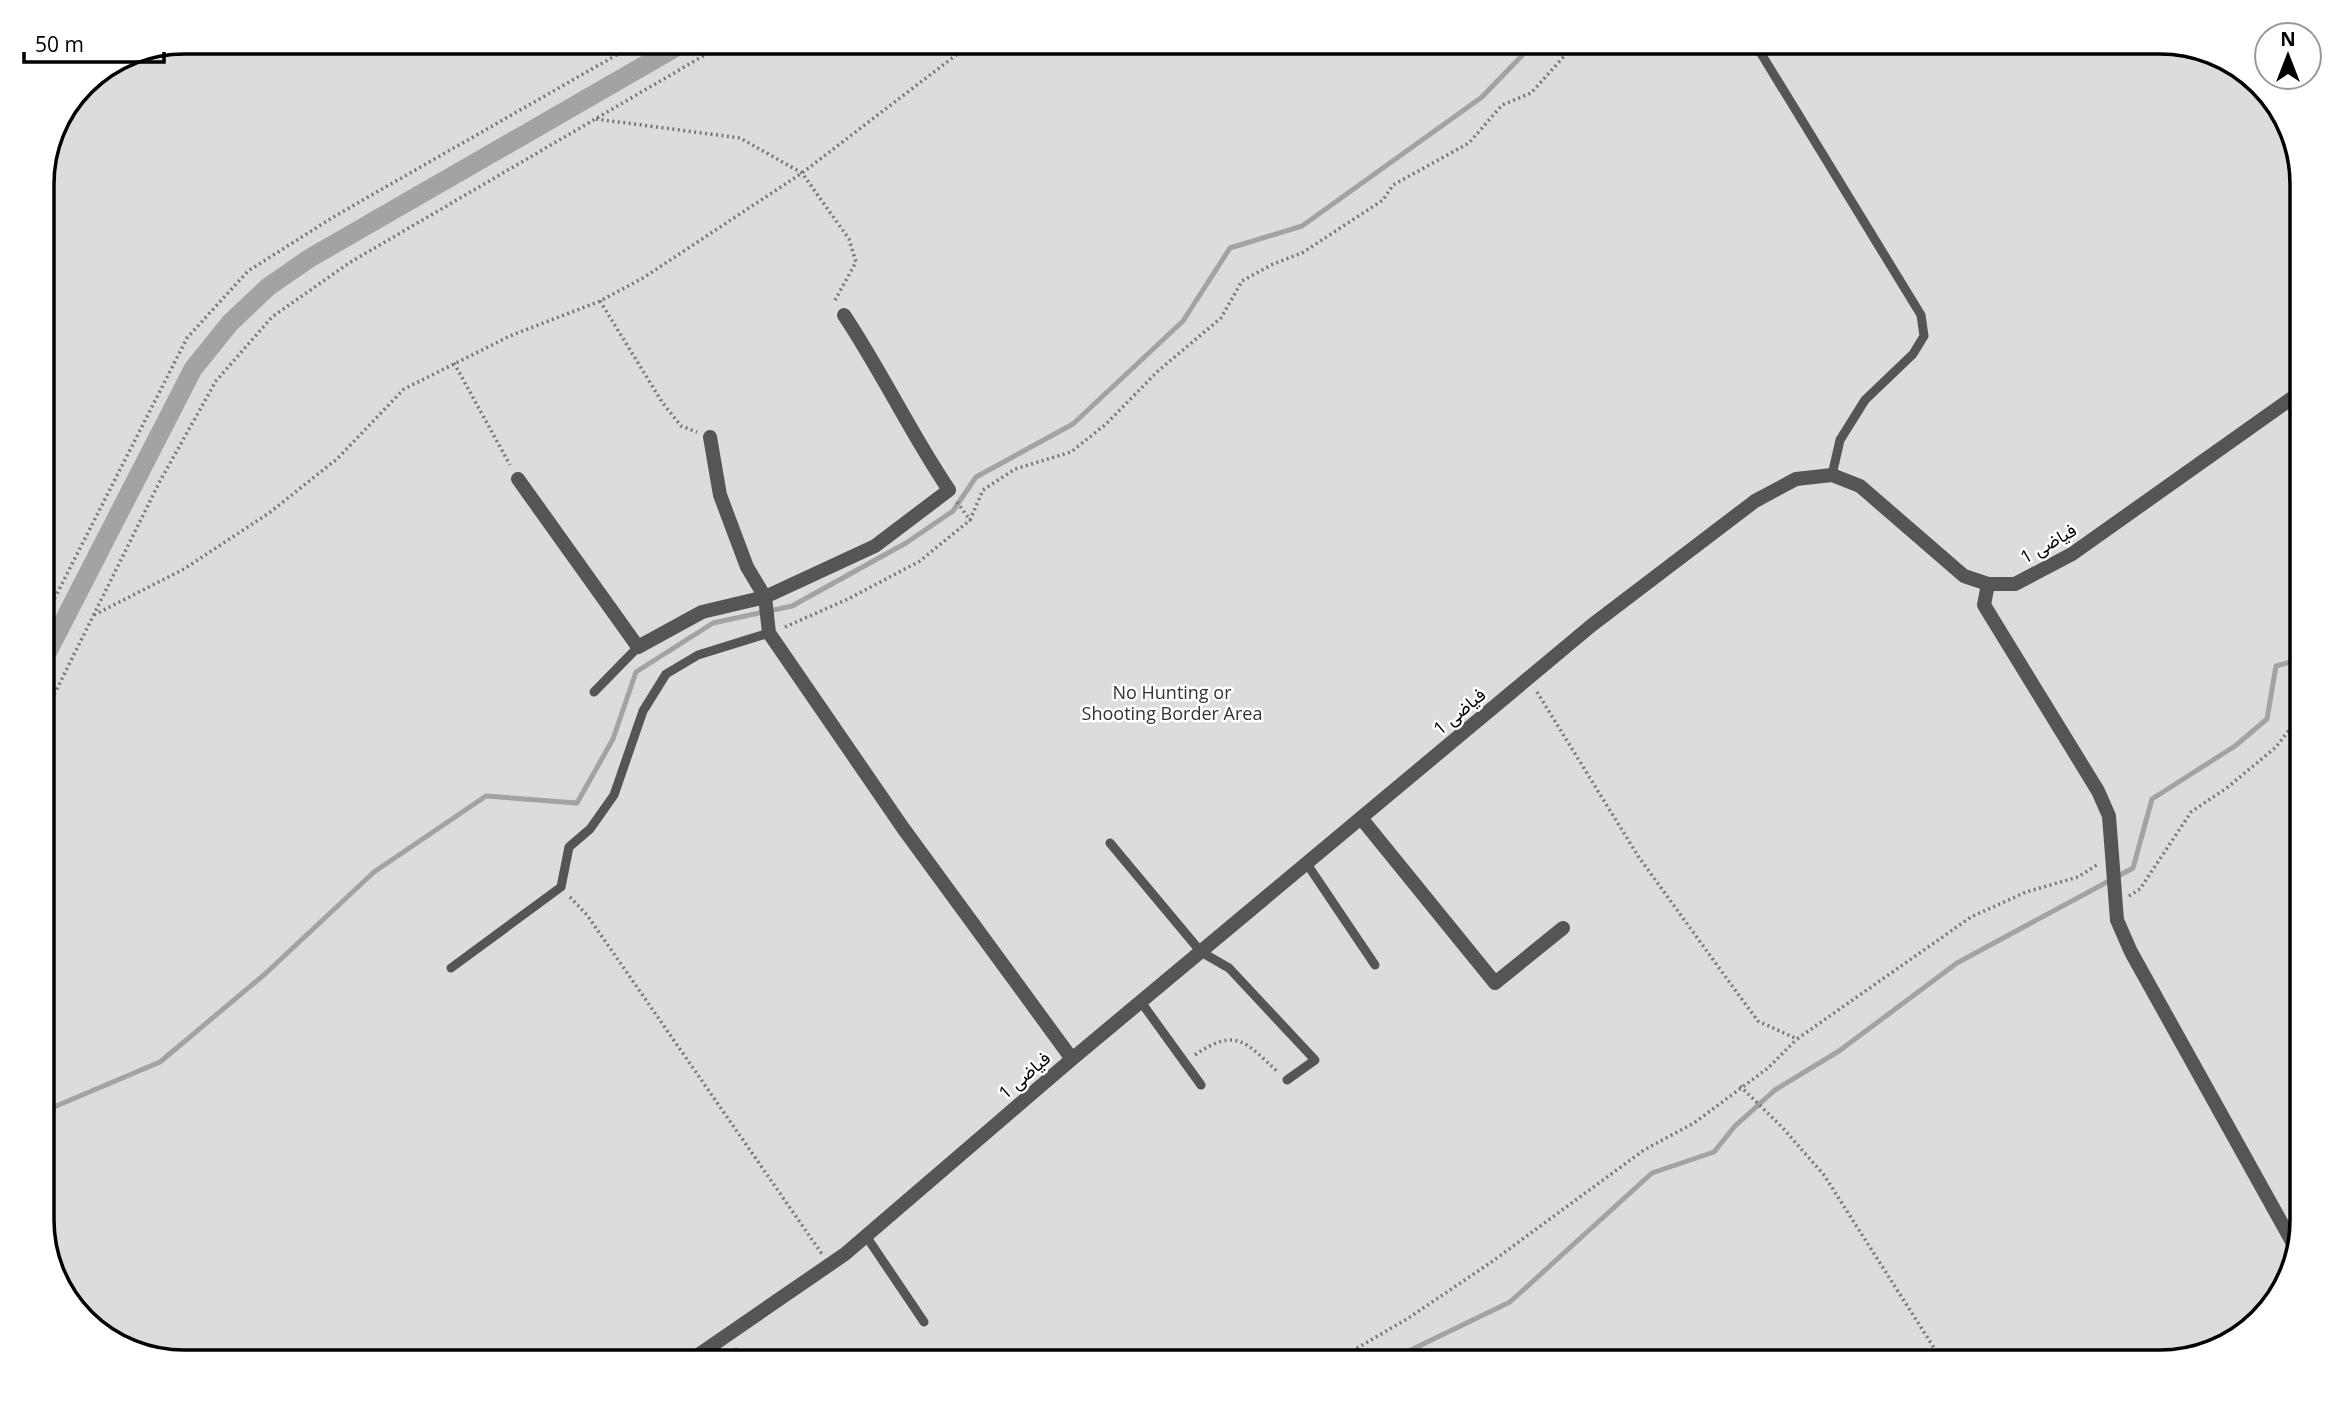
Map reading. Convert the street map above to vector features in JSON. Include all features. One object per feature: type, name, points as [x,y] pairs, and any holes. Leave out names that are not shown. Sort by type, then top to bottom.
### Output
[{"type":"street","points":[[517,479],[638,647],[702,612],[765,600],[876,546],[949,491],[915,440],[877,365],[844,315]]},
{"type":"street","name":"فیاضی 1","points":[[705,1350],[829,1265],[866,1236],[1072,1059],[1592,625],[1755,501],[1796,479],[1832,475],[1860,486],[1964,576],[1988,583],[2015,584],[2072,554],[2289,400]]},
{"type":"street","points":[[710,437],[720,495],[747,566],[765,600],[769,628],[902,828],[1072,1059]]},
{"type":"street","points":[[1988,583],[1984,605],[2098,791],[2109,816],[2117,919],[2131,952],[2289,1236]]},
{"type":"street","points":[[1361,818],[1495,983],[1563,928]]},
{"type":"lane","points":[[1761,54],[1922,315],[1924,336],[1913,354],[1866,400],[1840,440],[1832,475]]},
{"type":"lane","points":[[451,968],[562,887],[569,847],[590,829],[614,795],[643,711],[666,674],[698,655],[769,628]]},
{"type":"lane","points":[[594,692],[638,647]]},
{"type":"lane","points":[[1110,844],[1201,952],[1229,968],[1315,1060],[1287,1080]]},
{"type":"lane","points":[[1307,864],[1375,965]]},
{"type":"lane","points":[[1141,1002],[1201,1085]]},
{"type":"lane","points":[[866,1236],[924,1322]]},
{"type":"path","points":[[55,597],[187,338],[248,271],[335,216],[618,54]]},
{"type":"path","points":[[55,693],[160,481],[216,381],[272,317],[349,263],[706,54]]},
{"type":"path","points":[[94,615],[184,569],[270,513],[337,459],[404,389],[510,336],[600,301],[643,278],[802,173],[957,54]]},
{"type":"path","points":[[769,628],[849,598],[920,561],[970,520],[983,490],[1015,469],[1070,452],[1106,424],[1158,371],[1221,318],[1242,281],[1273,264],[1302,253],[1383,200],[1393,185],[1469,143],[1502,105],[1531,93],[1566,54]]},
{"type":"path","points":[[594,119],[740,138],[802,173],[849,239],[856,262],[833,303],[844,315]]},
{"type":"path","points":[[600,301],[662,402],[681,426],[710,437]]},
{"type":"path","points":[[454,363],[517,479]]},
{"type":"path","points":[[964,512],[970,520]]},
{"type":"path","points":[[1528,678],[1638,856],[1758,1021],[1797,1040]]},
{"type":"path","points":[[2115,899],[2140,889],[2191,812],[2228,787],[2276,747],[2290,729]]},
{"type":"path","points":[[1353,1350],[1479,1270],[1644,1150],[1694,1123],[1740,1086],[1768,1068],[1797,1040],[1971,917],[2026,892],[2078,877],[2112,863]]},
{"type":"path","points":[[562,887],[587,915],[829,1265]]},
{"type":"path","points":[[1184,1062],[1217,1040],[1244,1042],[1287,1080]]},
{"type":"path","points":[[1740,1086],[1824,1175],[1935,1350]]},
{"type":"green space","name":"No Hunting or Shooting Border Area","points":[[184,54],[2160,54],[2194,59],[2225,72],[2252,92],[2272,119],[2285,150],[2289,175],[2290,1220],[2285,1254],[2272,1285],[2252,1312],[2225,1332],[2194,1345],[2160,1350],[184,1350],[150,1345],[119,1332],[92,1312],[72,1285],[61,1262],[55,1229],[55,167],[64,134],[92,92],[119,72],[150,59]]},
{"type":"waterway","points":[[55,638],[193,369],[230,323],[268,287],[310,258],[664,54]]},
{"type":"waterway","points":[[55,1106],[160,1062],[265,974],[374,872],[486,796],[577,803],[613,739],[636,672],[713,623],[792,606],[906,543],[953,511],[976,477],[1073,424],[1183,321],[1230,248],[1302,226],[1482,97],[1523,54]]},
{"type":"waterway","points":[[1411,1350],[1510,1302],[1652,1173],[1714,1152],[1735,1126],[1775,1090],[1839,1051],[1957,963],[2133,868],[2152,799],[2235,746],[2267,719],[2276,666],[2289,662]]}]
